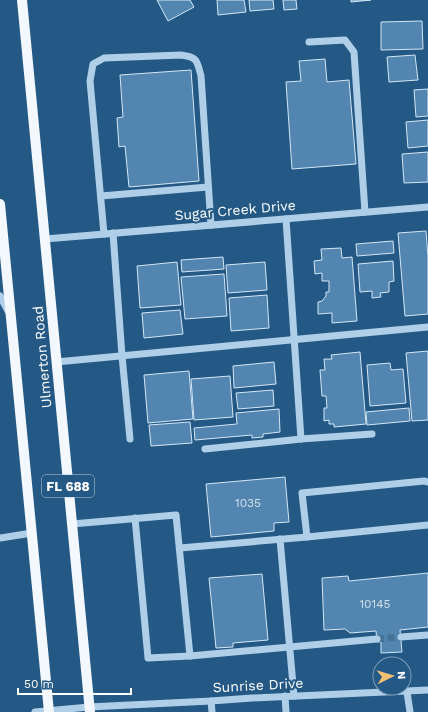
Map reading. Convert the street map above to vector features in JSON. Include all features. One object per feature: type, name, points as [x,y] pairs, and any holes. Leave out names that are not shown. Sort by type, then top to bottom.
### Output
[{"type":"main road","name":"Ulmerton Road","points":[[22,0],[90,709]]},
{"type":"main road","name":"Ulmerton Road","points":[[0,204],[49,711]]},
{"type":"street","points":[[309,42],[345,40],[354,52],[365,212]]},
{"type":"street","points":[[104,234],[90,81],[94,64],[104,58],[181,55],[192,56],[198,62],[201,76],[211,225]]},
{"type":"street","points":[[100,196],[208,187]]},
{"type":"street","name":"Sugar Creek Drive","points":[[45,239],[428,208]]},
{"type":"street","points":[[286,219],[301,439]]},
{"type":"street","points":[[112,233],[130,439]]},
{"type":"street","points":[[0,296],[11,316]]},
{"type":"street","points":[[56,362],[428,327]]},
{"type":"street","points":[[205,449],[301,439],[372,434]]},
{"type":"street","points":[[307,537],[302,493],[424,481],[428,482]]},
{"type":"street","points":[[72,524],[176,515],[190,656]]},
{"type":"street","points":[[135,518],[148,658],[190,656],[377,639]]},
{"type":"street","points":[[180,548],[428,526]]},
{"type":"street","points":[[0,538],[32,533]]},
{"type":"street","points":[[280,539],[294,696]]},
{"type":"street","points":[[401,637],[428,635]]},
{"type":"street","name":"Sunrise Drive","points":[[412,692],[428,690]]},
{"type":"street","name":"Sunrise Drive","points":[[35,712],[285,696],[372,693]]},
{"type":"street","points":[[285,696],[286,712]]},
{"type":"street","points":[[408,696],[410,712]]},
{"type":"street","points":[[211,701],[212,712]]},
{"type":"building","points":[[157,0],[190,0],[194,7],[168,21]]},
{"type":"building","points":[[217,0],[244,0],[246,12],[218,15]]},
{"type":"building","points":[[249,0],[273,0],[274,9],[250,11]]},
{"type":"building","points":[[283,0],[296,0],[297,9],[284,10]]},
{"type":"building","points":[[351,0],[371,0],[351,2]]},
{"type":"building","points":[[422,21],[423,49],[381,50],[381,22]]},
{"type":"building","points":[[415,55],[418,80],[389,82],[387,57]]},
{"type":"building","points":[[325,59],[327,82],[349,80],[356,164],[292,169],[286,82],[301,81],[299,61]]},
{"type":"building","points":[[191,70],[199,181],[129,187],[125,146],[119,147],[117,118],[123,117],[120,75]]},
{"type":"building","points":[[428,89],[428,116],[416,117],[414,90]]},
{"type":"building","points":[[428,120],[428,146],[408,148],[406,122]]},
{"type":"building","points":[[428,152],[428,182],[404,183],[402,154]]},
{"type":"building","points":[[426,231],[428,257],[428,314],[405,316],[398,233]]},
{"type":"building","points":[[393,241],[394,253],[357,256],[356,244]]},
{"type":"building","points":[[341,248],[342,258],[352,257],[357,321],[332,323],[332,313],[318,314],[318,302],[322,301],[326,296],[326,292],[329,292],[329,281],[322,281],[322,273],[315,274],[314,261],[322,260],[321,249]]},
{"type":"building","points":[[223,257],[224,269],[182,272],[181,260]]},
{"type":"building","points":[[393,261],[394,281],[389,282],[389,292],[380,293],[381,297],[372,298],[372,291],[360,292],[358,264]]},
{"type":"building","points":[[177,262],[181,305],[140,308],[137,266]]},
{"type":"building","points":[[265,262],[267,290],[228,293],[226,265]]},
{"type":"building","points":[[224,274],[227,316],[185,319],[181,277]]},
{"type":"building","points":[[267,295],[269,328],[231,331],[229,298]]},
{"type":"building","points":[[180,310],[183,334],[144,338],[142,313]]},
{"type":"building","points":[[428,351],[428,420],[412,421],[406,353]]},
{"type":"building","points":[[360,352],[366,424],[334,427],[334,424],[329,424],[329,420],[324,421],[324,408],[327,408],[326,396],[322,396],[320,370],[325,370],[324,359],[332,359],[331,355]]},
{"type":"building","points":[[274,362],[276,384],[234,388],[233,366]]},
{"type":"building","points":[[390,363],[391,370],[403,369],[406,403],[370,406],[367,365]]},
{"type":"building","points":[[189,371],[193,419],[148,423],[144,375]]},
{"type":"building","points":[[230,376],[233,417],[194,420],[191,379]]},
{"type":"building","points":[[273,390],[274,406],[238,409],[236,393]]},
{"type":"building","points":[[409,408],[410,421],[367,425],[366,412]]},
{"type":"building","points":[[279,409],[280,432],[263,434],[263,437],[252,438],[252,435],[195,440],[194,428],[237,424],[236,413]]},
{"type":"building","points":[[190,422],[192,443],[151,446],[149,425]]},
{"type":"building","points":[[285,477],[289,522],[274,523],[274,531],[211,537],[206,484]]},
{"type":"building","points":[[428,573],[428,627],[400,630],[402,652],[381,653],[381,642],[377,642],[376,631],[350,633],[345,629],[324,630],[322,578],[348,576],[349,581]]},
{"type":"building","points":[[262,574],[268,640],[233,643],[233,647],[216,648],[209,578]]},
{"type":"tunnel","points":[[377,639],[401,637]]}]
